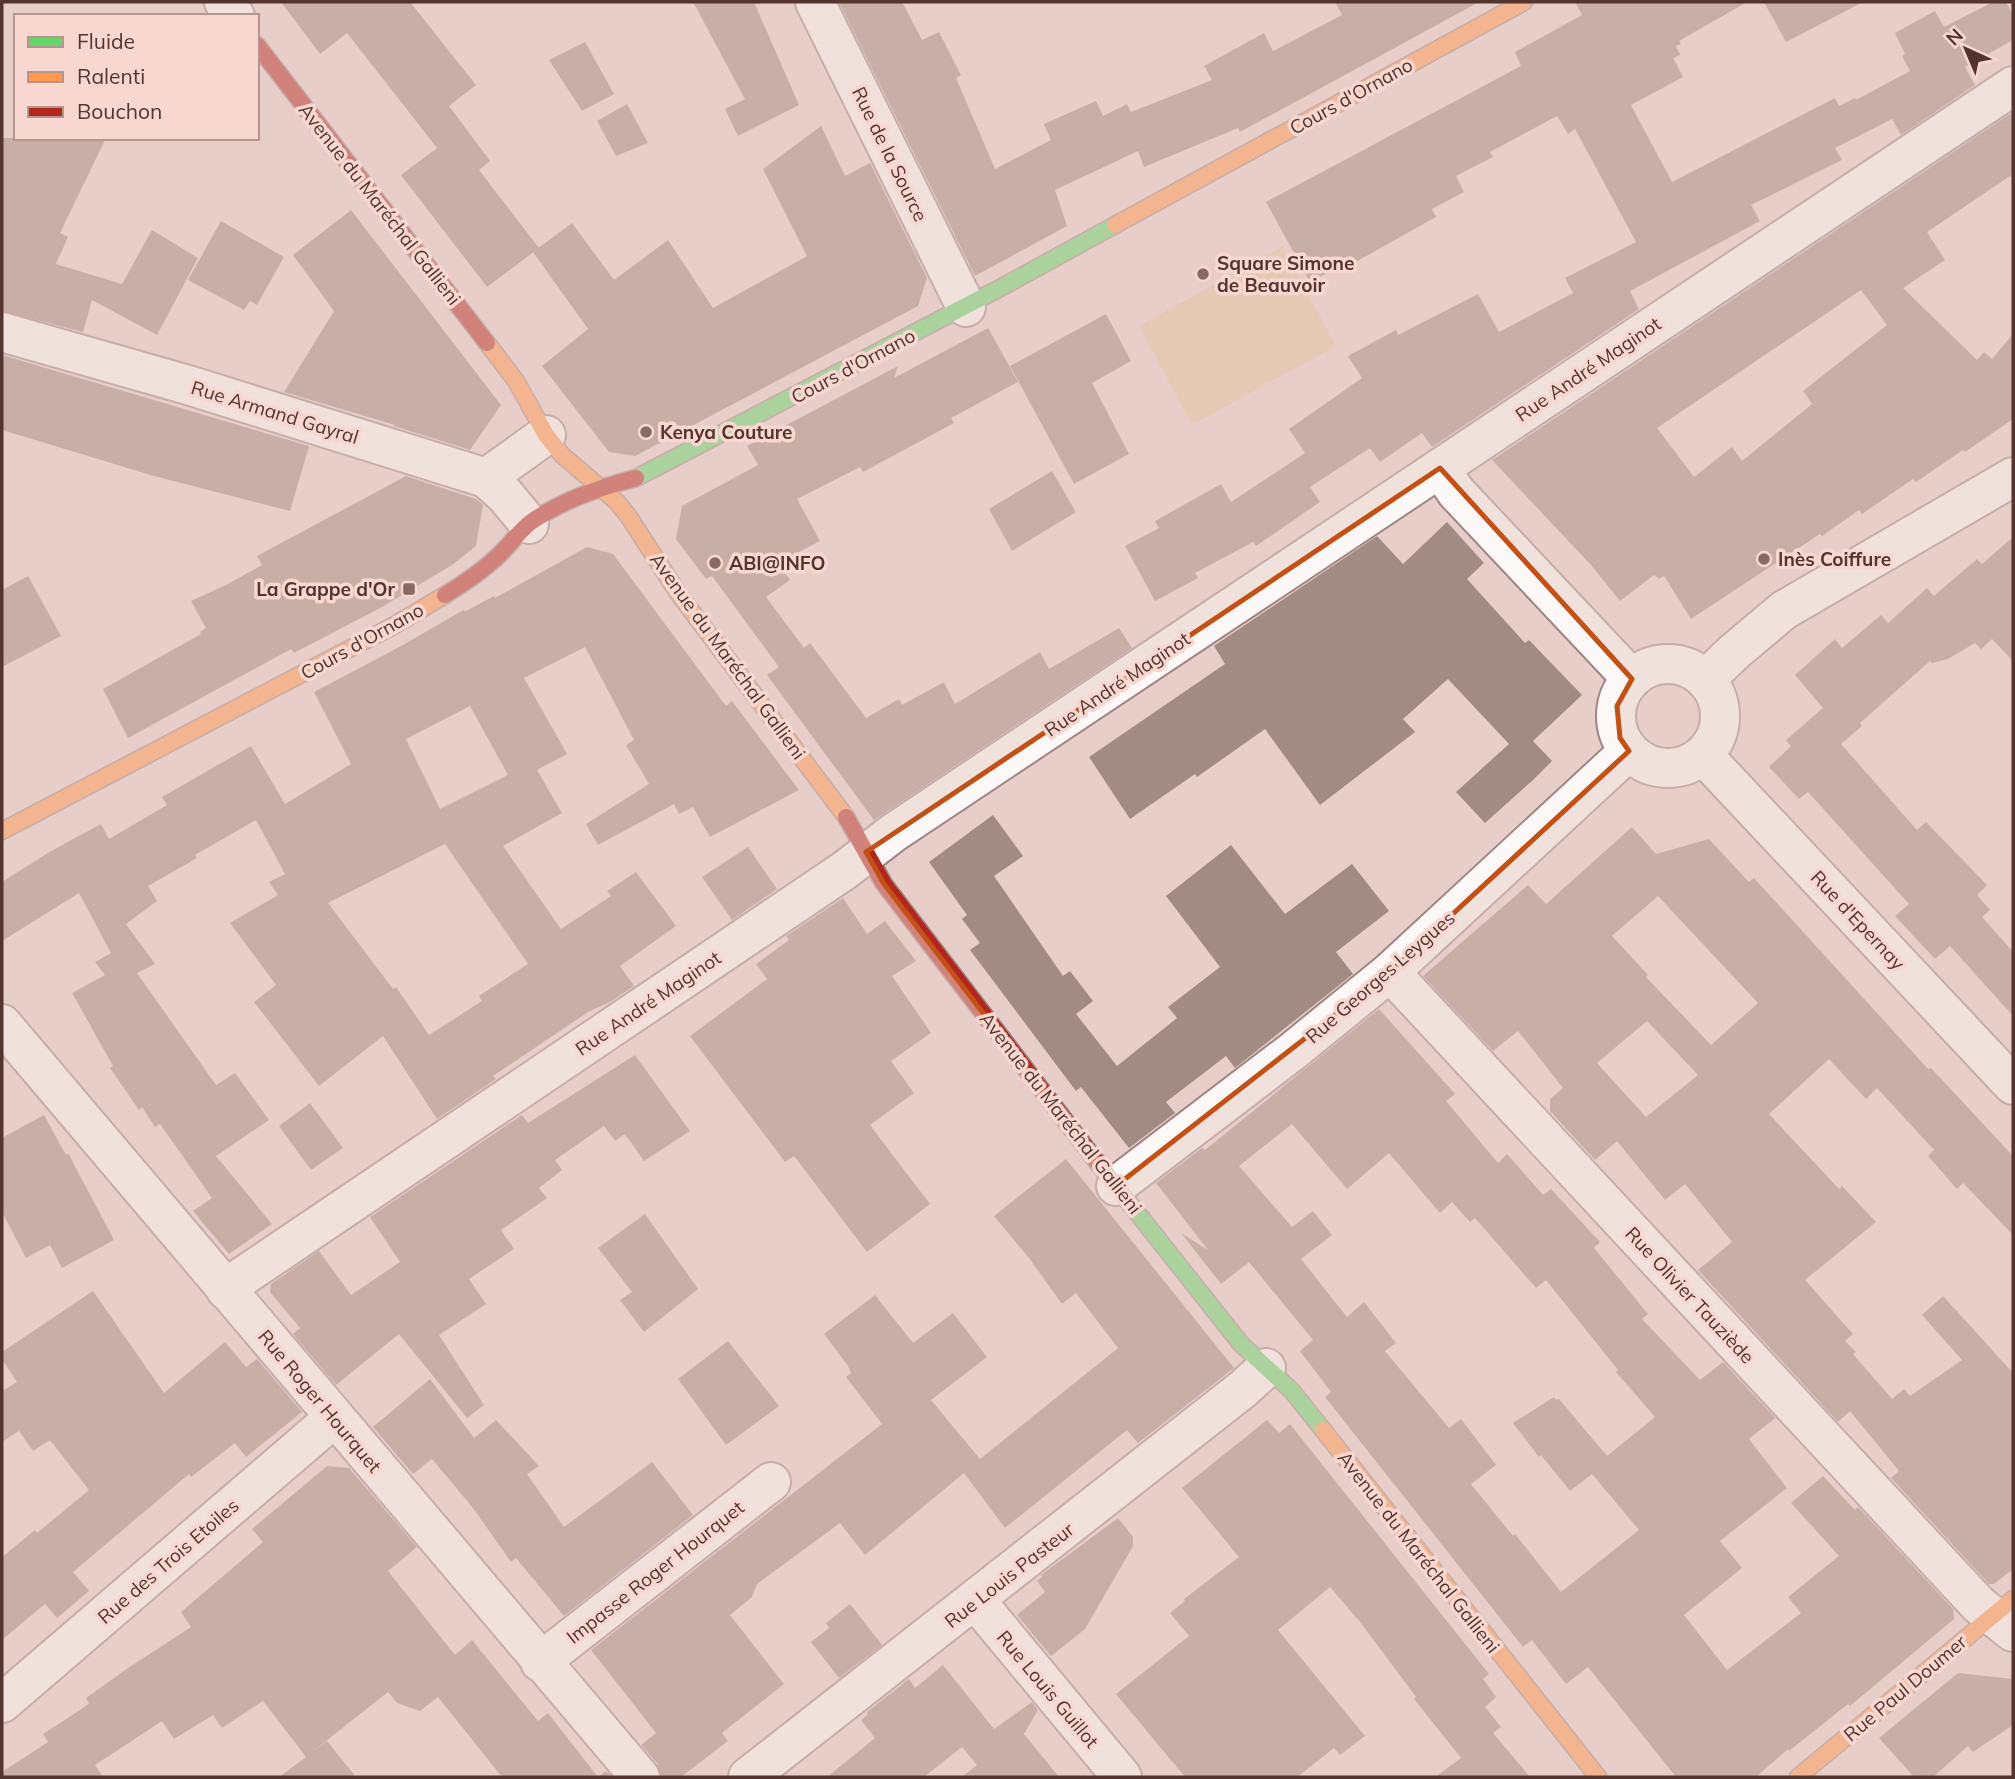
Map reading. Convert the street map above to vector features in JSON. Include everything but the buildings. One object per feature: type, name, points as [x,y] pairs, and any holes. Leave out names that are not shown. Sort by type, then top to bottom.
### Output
[{"type":"street","name":"Rue de la Source","points":[[815,2],[966,307]]},
{"type":"street","name":"Cours d'Ornano","points":[[2,831],[393,626],[465,583],[497,557],[529,524],[558,505],[599,488],[643,476],[966,307],[1524,2]]},
{"type":"street","name":"Avenue du Maréchal Gallieni","points":[[259,48],[516,382],[546,435],[562,455],[617,502],[629,517],[678,593],[851,823],[884,884],[1116,1186],[1241,1344],[1299,1400],[1598,1777]]},
{"type":"street","name":"Rue André Maginot","points":[[226,1290],[845,870],[866,852],[2013,86]]},
{"type":"street","name":"Rue Armand Gayral","points":[[2,332],[188,385],[486,478],[505,495],[529,524]]},
{"type":"street","points":[[486,478],[546,435]]},
{"type":"street","points":[[1440,468],[1456,492],[1632,679]]},
{"type":"street","points":[[1705,680],[1784,610],[2013,477]]},
{"type":"street","points":[[1661,665],[1676,665],[1692,670],[1705,680],[1715,693],[1720,709],[1719,726],[1703,755],[1681,766],[1657,767],[1642,761],[1629,751],[1620,738],[1616,722],[1617,706],[1622,692],[1632,679],[1645,670],[1661,665]]},
{"type":"street","name":"Rue Georges Leygues","points":[[1116,1186],[1293,1051],[1390,972],[1629,751]]},
{"type":"street","name":"Rue d'Epernay","points":[[1703,755],[2013,1084]]},
{"type":"street","name":"Rue Olivier Tauziède","points":[[1390,972],[1979,1605],[2007,1615]]},
{"type":"street","name":"Rue Roger Hourquet","points":[[2,1024],[640,1777]]},
{"type":"street","name":"Rue Louis Pasteur","points":[[748,1777],[976,1601],[1266,1368]]},
{"type":"street","name":"Rue des Trois Etoiles","points":[[2,1703],[334,1418]]},
{"type":"street","name":"Impasse Roger Hourquet","points":[[540,1662],[771,1482]]},
{"type":"street","name":"Rue Louis Guillot","points":[[976,1601],[1122,1777]]},
{"type":"street","name":"Rue Paul Doumer","points":[[1798,1777],[2007,1615]]},
{"type":"highlighted area","points":[[1440,468],[1632,679],[1617,706],[1620,738],[1629,751],[1390,972],[1116,1186],[884,884],[866,852]]},
{"type":"shaded area","points":[[1282,247],[1336,346],[1192,425],[1139,326]]},
{"type":"traffic: fast","points":[[636,478],[1115,225]]},
{"type":"traffic: fast","points":[[1097,1162],[1241,1344],[1292,1391],[1323,1430]]},
{"type":"traffic: slow","points":[[1115,225],[1524,2]]},
{"type":"traffic: slow","points":[[487,343],[516,381],[546,435],[562,455],[617,502],[629,517],[678,593],[846,817]]},
{"type":"traffic: slow","points":[[2,831],[393,626],[445,595]]},
{"type":"traffic: slow","points":[[1323,1430],[1598,1777]]},
{"type":"traffic: slow","points":[[1798,1777],[2013,1599]]},
{"type":"traffic: jam","points":[[259,48],[487,343]]},
{"type":"traffic: jam","points":[[445,595],[485,568],[526,526],[543,514],[581,495],[636,478]]},
{"type":"traffic: jam","points":[[846,817],[884,884],[1097,1162]]},
{"type":"place","name":"Square Simone de Beauvoir","points":[[1203,274]]},
{"type":"place","name":"Kenya Couture","points":[[646,432]]},
{"type":"place","name":"Inès Coiffure","points":[[1764,559]]},
{"type":"place","name":"ABI@INFO","points":[[715,563]]},
{"type":"place","name":"La Grappe d'Or","points":[[409,589]]}]
